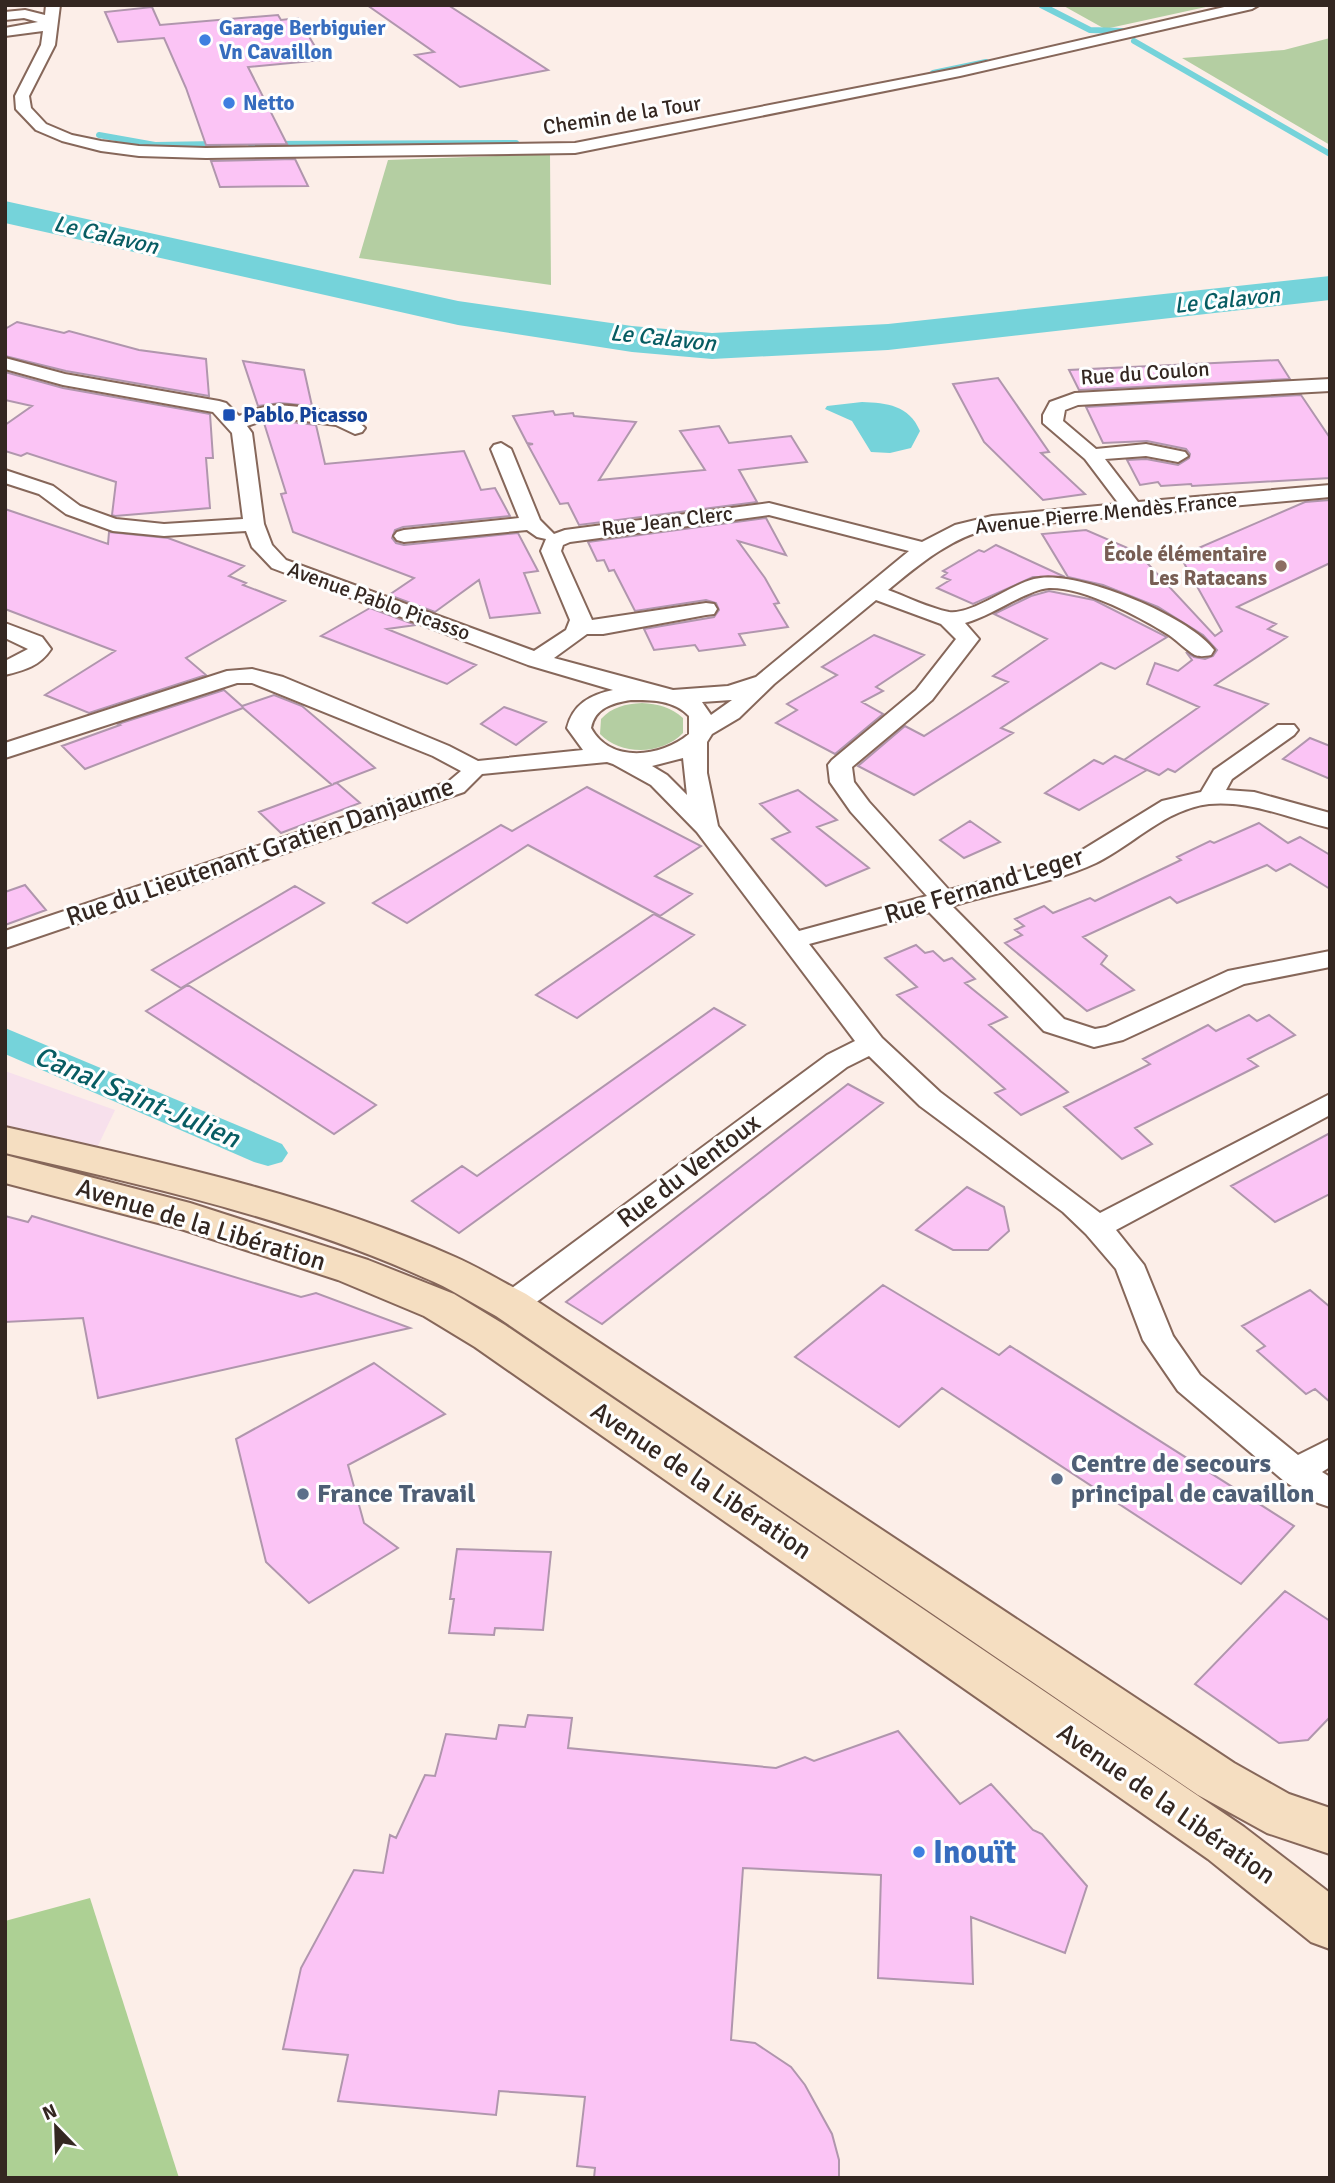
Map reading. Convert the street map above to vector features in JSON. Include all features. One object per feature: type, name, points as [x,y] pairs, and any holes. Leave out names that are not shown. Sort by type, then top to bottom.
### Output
[{"type":"main road","name":"Avenue de la Libération","points":[[5,1140],[172,1181],[325,1225],[442,1268],[510,1305],[1216,1779],[1296,1822],[1330,1831]]},
{"type":"main road","name":"Avenue de la Libération","points":[[14,1176],[190,1217],[352,1270],[439,1305],[490,1336],[1226,1843],[1330,1926]]},
{"type":"street","name":"Chemin de la Tour","points":[[52,11],[49,40],[22,96],[24,109],[41,127],[67,138],[139,150],[206,153],[575,148],[960,72],[1252,5]]},
{"type":"street","points":[[5,6],[25,15]]},
{"type":"street","points":[[13,32],[38,28],[52,11]]},
{"type":"street","points":[[5,16],[39,16],[52,11]]},
{"type":"street","points":[[13,32],[31,32],[49,40]]},
{"type":"street","points":[[5,363],[63,379],[219,407],[236,423],[273,411],[341,420],[355,428]]},
{"type":"street","name":"Rue du Coulon","points":[[1132,508],[1092,455],[1054,423],[1053,415],[1057,406],[1075,399],[1330,385]]},
{"type":"street","name":"Avenue Pablo Picasso","points":[[236,423],[242,433],[254,524],[262,548],[279,564],[536,660],[674,698]]},
{"type":"street","points":[[501,449],[531,523],[554,542],[551,551],[581,620],[576,633],[536,660]]},
{"type":"street","points":[[1092,455],[1142,449],[1163,450],[1178,456]]},
{"type":"street","points":[[5,476],[46,490],[73,510],[113,526],[164,530],[254,524]]},
{"type":"street","name":"Avenue Pierre Mendès France","points":[[510,762],[614,756],[654,759],[670,755],[731,713],[766,679],[925,549],[962,529],[992,522],[1330,491]]},
{"type":"street","name":"Rue Jean Clerc","points":[[554,542],[565,536],[596,530],[769,509],[925,549]]},
{"type":"street","points":[[404,536],[531,523]]},
{"type":"street","points":[[949,620],[978,613],[1032,586],[1065,583],[1086,589],[1171,626],[1194,639],[1203,650]]},
{"type":"street","points":[[871,591],[949,620],[968,639],[924,695],[840,765],[842,782],[940,902],[1054,1025],[1094,1038],[1114,1034],[1237,976],[1330,959]]},
{"type":"street","points":[[578,627],[603,627],[706,609]]},
{"type":"street","points":[[5,630],[34,642],[40,649],[36,656],[26,662],[5,668]]},
{"type":"street","points":[[573,672],[588,688],[592,705]]},
{"type":"street","name":"Rue du Lieutenant Gratien Danjaume","points":[[5,751],[235,676],[252,676],[275,682],[441,751],[474,768],[469,777],[456,787],[5,940]]},
{"type":"street","name":"Avenue Pierre Mendès France","points":[[674,698],[731,693],[766,679]]},
{"type":"street","points":[[646,692],[616,695],[592,705],[584,712],[579,728],[587,743],[659,780],[706,827],[872,1044],[930,1099],[1073,1205],[1097,1227],[1129,1265],[1159,1340],[1189,1383],[1296,1472],[1330,1494]]},
{"type":"street","points":[[674,698],[697,711],[702,720],[695,773],[706,827]]},
{"type":"street","points":[[474,768],[510,762],[579,728]]},
{"type":"street","points":[[1210,797],[1222,775],[1286,730]]},
{"type":"street","name":"Rue Fernand Leger","points":[[792,941],[1057,869],[1088,857],[1171,806],[1210,797],[1254,799],[1330,821]]},
{"type":"street","name":"Rue du Ventoux","points":[[510,1305],[837,1061],[872,1044]]},
{"type":"street","points":[[1097,1227],[1330,1103]]},
{"type":"street","points":[[1296,1472],[1330,1451]]},
{"type":"shaded area","points":[[5,1071],[115,1110],[94,1154],[5,1131]]},
{"type":"green space","points":[[1062,5],[1215,5],[1105,29]]},
{"type":"green space","points":[[1330,38],[1330,145],[1182,58],[1284,50]]},
{"type":"green space","points":[[550,154],[551,285],[359,258],[388,160]]},
{"type":"green space","points":[[642,703],[674,711],[683,718],[683,733],[664,746],[641,750],[619,746],[600,734],[601,719],[614,709]]},
{"type":"green space","points":[[90,1898],[179,2178],[5,2178],[5,1921]]},
{"type":"water","points":[[862,402],[896,407],[910,416],[920,431],[911,448],[890,453],[871,452],[852,421],[825,409],[827,406]]},
{"type":"building","points":[[367,5],[448,5],[548,70],[460,87],[415,55],[434,52]]},
{"type":"building","points":[[152,7],[160,25],[278,15],[281,20],[298,18],[323,60],[248,67],[287,144],[206,145],[186,88],[164,38],[118,42],[105,12]]},
{"type":"building","points":[[295,159],[308,186],[220,187],[211,161]]},
{"type":"building","points":[[17,322],[64,333],[69,331],[139,350],[206,359],[209,396],[66,371],[5,356],[5,329]]},
{"type":"building","points":[[1278,360],[1290,379],[1079,390],[1069,370]]},
{"type":"building","points":[[243,361],[304,370],[312,406],[280,403],[258,406]]},
{"type":"building","points":[[5,372],[63,388],[210,414],[213,458],[206,458],[210,508],[115,516],[112,515],[116,482],[27,453],[21,456],[5,451],[5,425],[32,406],[5,400]]},
{"type":"building","points":[[998,378],[1049,452],[1041,453],[1085,494],[1043,500],[984,442],[953,384]]},
{"type":"building","points":[[1301,395],[1330,438],[1330,478],[1192,486],[1161,486],[1158,482],[1140,485],[1127,460],[1146,459],[1178,465],[1189,458],[1190,454],[1186,449],[1147,441],[1103,443],[1086,407]]},
{"type":"building","points":[[553,411],[555,415],[573,413],[574,416],[636,422],[599,480],[705,470],[680,431],[719,426],[729,443],[791,436],[807,462],[739,470],[757,502],[579,525],[568,503],[560,504],[528,445],[533,444],[527,443],[513,416]]},
{"type":"building","points":[[274,420],[316,425],[325,464],[464,451],[481,490],[495,488],[510,516],[403,527],[395,530],[392,538],[396,543],[404,545],[518,533],[538,571],[524,573],[540,613],[490,618],[479,580],[435,612],[389,595],[414,578],[293,532],[281,494],[286,493],[264,423]]},
{"type":"building","points":[[1330,500],[1330,563],[1237,607],[1276,624],[1268,629],[1287,637],[1215,685],[1268,704],[1175,772],[1168,769],[1159,775],[1124,760],[1199,707],[1147,684],[1155,663],[1178,671],[1192,660],[1186,652],[1205,659],[1213,656],[1217,650],[1203,635],[1158,607],[1103,585],[1068,577],[1042,534],[1086,530],[1137,552],[1215,636],[1222,631],[1180,556],[1305,502]]},
{"type":"building","points":[[5,509],[108,544],[109,532],[168,538],[244,566],[229,576],[246,583],[243,585],[285,601],[186,658],[206,675],[89,713],[45,695],[115,651],[5,609]]},
{"type":"building","points":[[766,518],[786,555],[738,541],[765,578],[779,603],[774,604],[788,627],[739,634],[745,645],[699,651],[695,645],[654,650],[644,629],[714,617],[719,610],[716,603],[706,600],[635,611],[614,570],[609,571],[604,560],[597,561],[588,542]]},
{"type":"building","points":[[996,545],[1065,577],[1033,577],[973,604],[937,588],[950,580],[942,577],[947,573],[943,571],[979,550],[984,552]]},
{"type":"building","points":[[1049,591],[1094,600],[1167,637],[1115,669],[1101,663],[1001,728],[1013,733],[914,795],[858,766],[905,726],[924,736],[1008,682],[993,676],[1047,639],[994,614],[1031,596]]},
{"type":"building","points":[[370,608],[416,625],[387,629],[476,665],[447,684],[321,636]]},
{"type":"building","points":[[874,635],[924,655],[876,687],[883,691],[862,702],[883,714],[835,754],[776,723],[797,710],[787,704],[837,675],[822,667]]},
{"type":"building","points":[[224,690],[242,706],[274,695],[302,706],[375,768],[333,784],[337,783],[360,803],[281,833],[259,812],[332,785],[243,708],[85,769],[62,746],[120,725],[118,724]]},
{"type":"building","points":[[504,707],[546,722],[516,745],[481,724]]},
{"type":"building","points":[[1310,738],[1330,746],[1330,779],[1283,759]]},
{"type":"building","points":[[1115,756],[1147,770],[1079,810],[1045,793],[1094,760],[1103,764]]},
{"type":"building","points":[[587,787],[701,846],[655,876],[692,894],[660,916],[528,845],[407,923],[373,903],[501,825],[512,831]]},
{"type":"building","points":[[798,790],[837,820],[817,827],[869,868],[826,886],[772,839],[790,832],[760,804]]},
{"type":"building","points":[[970,821],[1000,842],[964,858],[940,840]]},
{"type":"building","points":[[1259,823],[1288,843],[1300,837],[1330,855],[1330,889],[1290,864],[1276,871],[1267,865],[1177,903],[1170,897],[1083,937],[1107,956],[1101,964],[1134,990],[1087,1011],[1005,943],[1022,935],[1015,930],[1024,926],[1015,919],[1044,906],[1053,913],[1090,898],[1095,901],[1181,860],[1177,857],[1210,841],[1214,843]]},
{"type":"building","points":[[25,885],[46,910],[5,925],[5,892]]},
{"type":"building","points":[[295,886],[324,903],[181,988],[152,970]]},
{"type":"building","points":[[654,914],[694,935],[577,1018],[536,995]]},
{"type":"building","points":[[916,945],[925,953],[933,951],[944,961],[952,958],[975,979],[965,983],[1007,1017],[989,1025],[1068,1092],[1021,1115],[995,1093],[1005,1089],[897,995],[917,987],[885,958]]},
{"type":"building","points":[[188,985],[376,1105],[334,1134],[146,1011]]},
{"type":"building","points":[[714,1008],[745,1025],[459,1233],[412,1201],[462,1166],[477,1176]]},
{"type":"building","points":[[1249,1015],[1257,1021],[1269,1015],[1295,1035],[1248,1059],[1258,1066],[1135,1128],[1152,1144],[1122,1159],[1064,1107],[1150,1064],[1143,1059],[1208,1025],[1216,1031]]},
{"type":"building","points":[[848,1084],[883,1103],[602,1324],[566,1302]]},
{"type":"building","points":[[1330,1133],[1330,1194],[1275,1222],[1231,1186]]},
{"type":"building","points":[[967,1187],[1004,1207],[1009,1231],[988,1250],[953,1250],[916,1230]]},
{"type":"building","points":[[5,1216],[28,1222],[32,1216],[301,1297],[316,1293],[410,1328],[98,1398],[83,1318],[5,1322]]},
{"type":"building","points":[[883,1285],[999,1355],[1010,1346],[1294,1526],[1241,1584],[942,1388],[899,1427],[795,1357]]},
{"type":"building","points":[[1310,1290],[1330,1307],[1330,1402],[1315,1389],[1306,1394],[1257,1351],[1265,1346],[1242,1326]]},
{"type":"building","name":"France Travail","points":[[374,1363],[445,1414],[348,1465],[364,1523],[398,1548],[309,1603],[266,1562],[236,1439]]},
{"type":"building","points":[[457,1549],[551,1552],[543,1630],[495,1628],[494,1635],[449,1633],[454,1599],[450,1599]]},
{"type":"building","points":[[1285,1591],[1330,1621],[1330,1717],[1308,1740],[1279,1743],[1195,1684]]},
{"type":"building","points":[[528,1715],[572,1718],[568,1748],[776,1768],[805,1757],[814,1761],[898,1731],[960,1804],[991,1784],[1033,1830],[1042,1834],[1087,1886],[1065,1953],[971,1917],[973,1984],[878,1978],[881,1875],[743,1868],[731,2040],[755,2043],[791,2067],[805,2085],[832,2134],[839,2160],[839,2178],[594,2178],[595,2168],[577,2166],[585,2097],[499,2091],[496,2115],[338,2101],[348,2055],[283,2049],[301,1968],[354,1870],[383,1873],[390,1835],[396,1838],[425,1775],[435,1776],[446,1734],[496,1739],[499,1725],[525,1727]]},
{"type":"waterway","points":[[1041,5],[1090,30],[1122,31]]},
{"type":"waterway","points":[[1134,41],[1330,154]]},
{"type":"waterway","points":[[933,73],[986,62]]},
{"type":"waterway","points":[[99,135],[155,145],[218,144]]},
{"type":"waterway","points":[[251,144],[516,143]]},
{"type":"waterway","name":"Le Calavon","points":[[5,212],[458,313],[632,339],[712,346],[888,337],[1330,288]]},
{"type":"waterway","name":"Canal Saint-Julien","points":[[5,1040],[268,1153]]},
{"type":"place","name":"Garage Berbiguier Vn Cavaillon","points":[[205,40]]},
{"type":"place","name":"Netto","points":[[229,103]]},
{"type":"place","name":"Pablo Picasso","points":[[229,415]]},
{"type":"place","name":"École élémentaire Les Ratacans","points":[[1281,566]]},
{"type":"place","name":"Centre de secours principal de cavaillon","points":[[1057,1479]]},
{"type":"place","name":"France Travail","points":[[303,1494]]},
{"type":"place","name":"Inouït","points":[[919,1852]]}]
